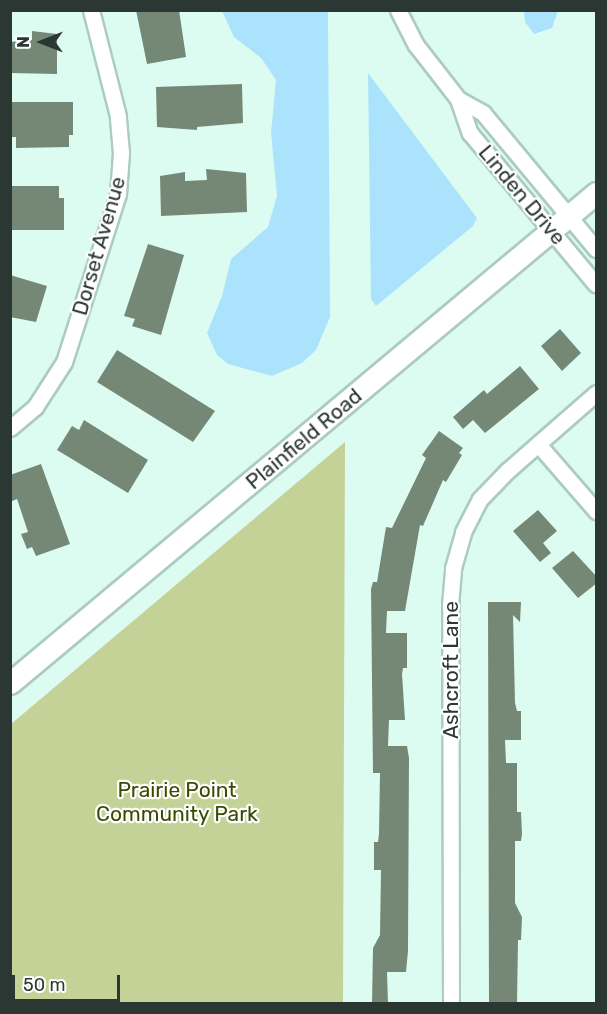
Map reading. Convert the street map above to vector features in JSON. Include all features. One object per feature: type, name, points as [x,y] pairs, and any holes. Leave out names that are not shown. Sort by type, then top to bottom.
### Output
[{"type":"main road","name":"Plainfield Road","points":[[10,683],[597,193]]},
{"type":"street","name":"Dorset Avenue","points":[[10,428],[35,406],[64,362],[118,194],[121,153],[118,116],[91,10]]},
{"type":"street","name":"Linden Drive","points":[[398,10],[416,45],[458,99],[470,134],[597,285]]},
{"type":"street","name":"Linden Drive","points":[[458,99],[483,113],[597,249]]},
{"type":"street","name":"Ashcroft Lane","points":[[451,1004],[450,605],[453,568],[463,532],[480,500],[538,444],[597,393]]},
{"type":"street","points":[[538,444],[597,510]]},
{"type":"green space","name":"Prairie Point Community Park","points":[[345,442],[343,1003],[11,1003],[11,724]]},
{"type":"water","points":[[524,10],[558,11],[552,28],[534,34],[525,22]]},
{"type":"water","points":[[222,11],[328,11],[330,317],[316,350],[302,363],[272,376],[228,364],[217,355],[207,333],[222,296],[231,259],[268,227],[277,196],[271,133],[276,80],[261,58],[234,37]]},
{"type":"water","points":[[368,73],[477,218],[473,226],[376,306],[371,299]]},
{"type":"building","points":[[136,10],[179,10],[186,57],[147,64]]},
{"type":"building","points":[[32,31],[57,34],[57,74],[10,73],[10,42],[32,40]]},
{"type":"building","points":[[242,84],[243,123],[197,127],[197,130],[157,127],[156,87]]},
{"type":"building","points":[[10,102],[73,102],[73,135],[69,135],[69,147],[16,148],[16,137],[10,137]]},
{"type":"building","points":[[206,169],[246,173],[247,212],[161,216],[160,176],[185,172],[185,181],[207,180]]},
{"type":"building","points":[[10,186],[59,186],[59,198],[64,198],[64,230],[10,230]]},
{"type":"building","points":[[148,244],[184,255],[161,335],[132,326],[135,319],[124,316]]},
{"type":"building","points":[[10,275],[47,286],[36,322],[10,317]]},
{"type":"building","points":[[560,329],[581,353],[562,371],[541,346]]},
{"type":"building","points":[[117,350],[215,411],[193,442],[97,382]]},
{"type":"building","points":[[520,366],[539,389],[485,433],[473,420],[463,429],[453,417],[484,390],[487,394]]},
{"type":"building","points":[[84,420],[148,460],[128,493],[57,450],[72,426],[79,430]]},
{"type":"building","points":[[439,431],[463,448],[459,453],[462,455],[446,482],[443,480],[423,526],[420,525],[405,611],[387,611],[386,633],[407,633],[407,668],[403,668],[402,674],[405,720],[389,720],[388,746],[407,746],[409,758],[408,951],[406,972],[387,972],[388,1004],[372,1004],[373,948],[380,935],[381,870],[374,870],[374,842],[378,842],[379,834],[380,773],[373,773],[371,589],[373,582],[377,582],[386,527],[392,528],[426,458],[422,455]]},
{"type":"building","points":[[41,464],[70,544],[36,556],[32,547],[27,549],[21,534],[28,532],[17,499],[10,502],[10,475]]},
{"type":"building","points":[[538,510],[557,531],[543,543],[551,553],[540,562],[513,531]]},
{"type":"building","points":[[573,551],[597,577],[597,583],[578,598],[552,568]]},
{"type":"building","points":[[488,602],[521,602],[520,622],[513,615],[515,703],[517,711],[521,711],[521,740],[505,740],[506,763],[517,763],[517,812],[521,812],[522,834],[521,841],[515,841],[515,903],[522,917],[521,940],[518,940],[517,1004],[489,1004]]}]
